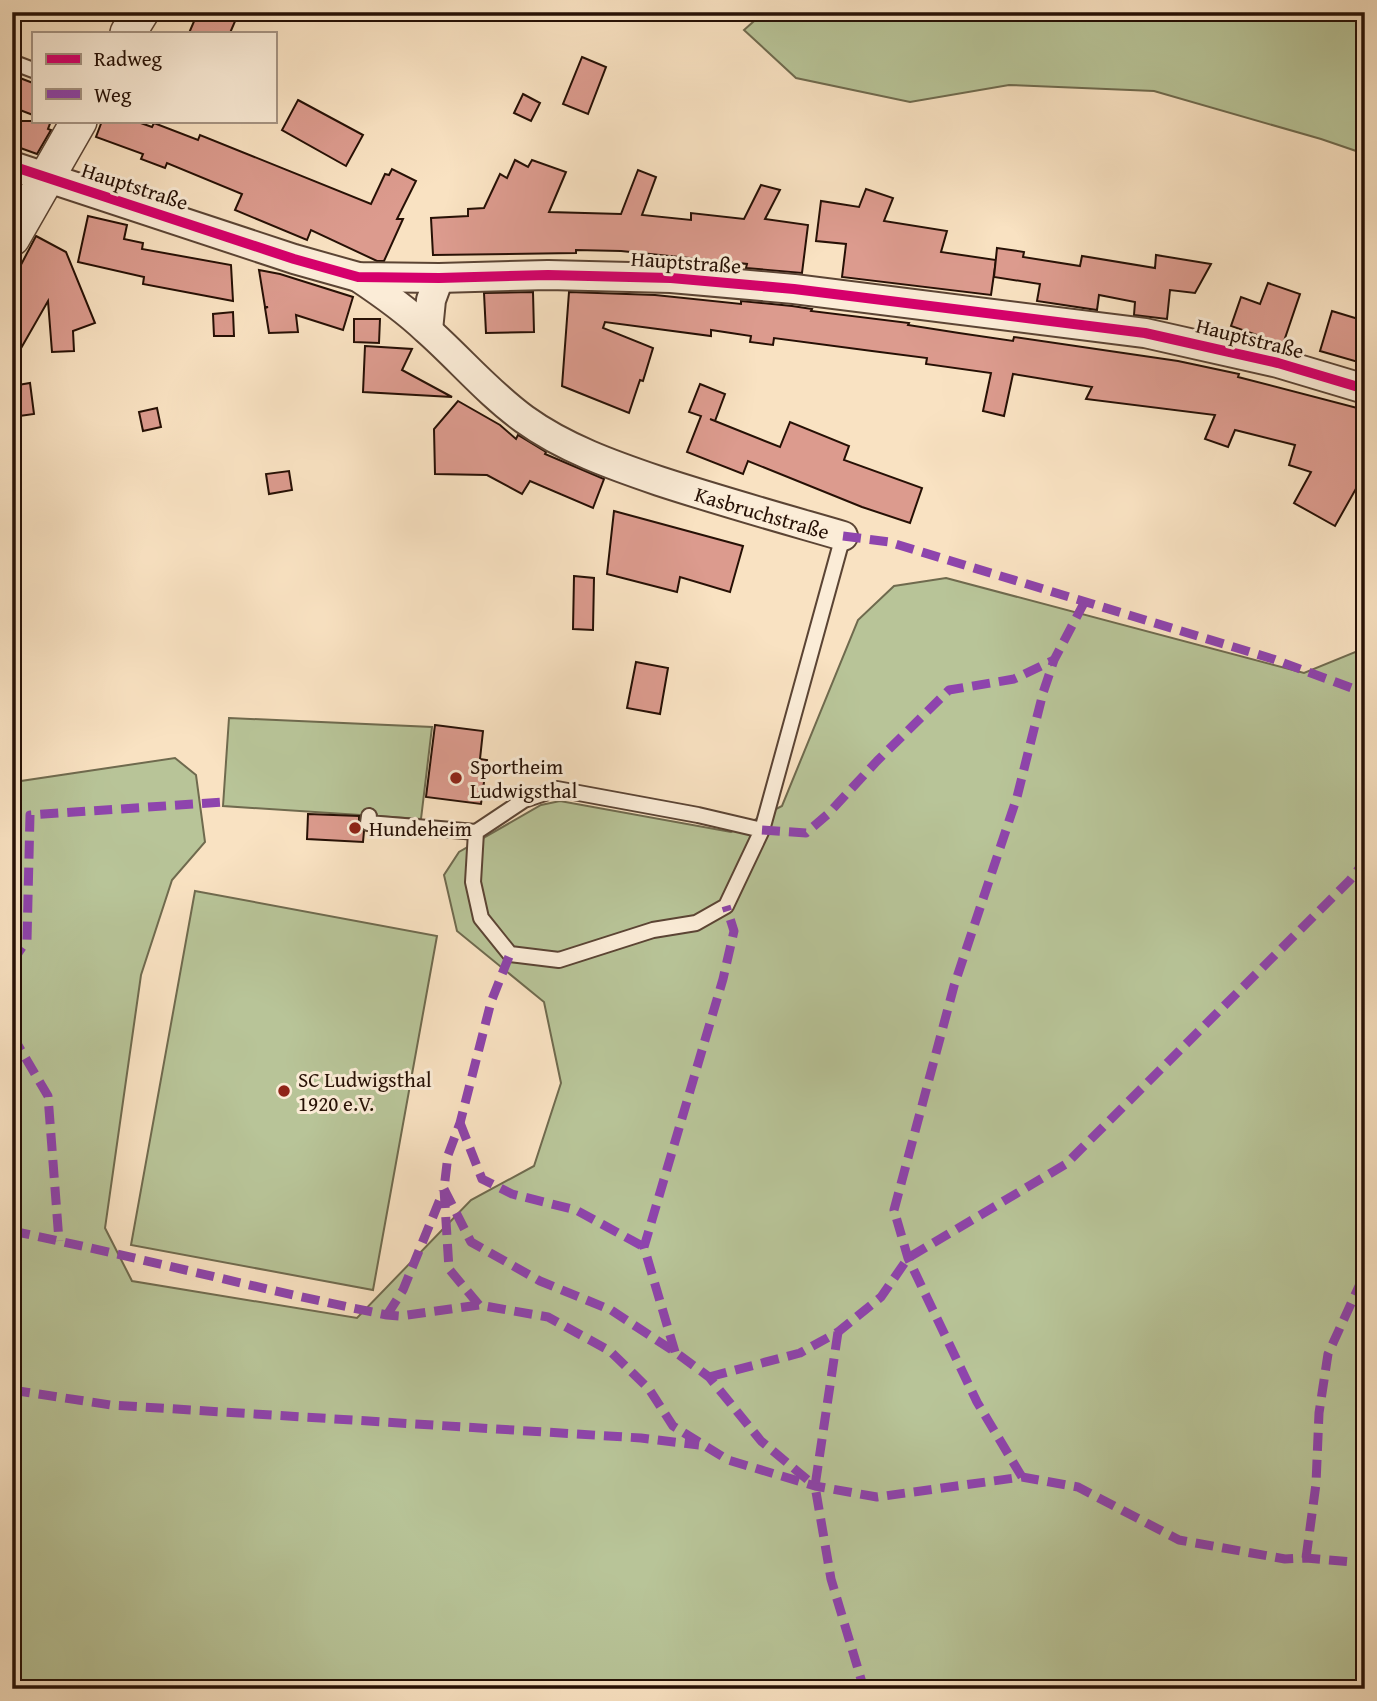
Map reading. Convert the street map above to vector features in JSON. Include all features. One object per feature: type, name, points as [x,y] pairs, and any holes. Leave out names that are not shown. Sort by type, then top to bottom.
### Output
[{"type":"street","points":[[129,32],[141,12]]},
{"type":"street","points":[[12,238],[78,122]]},
{"type":"street","name":"Hauptstraße","points":[[12,166],[294,259],[358,277],[548,275],[671,278],[794,289],[1145,333],[1278,363],[1365,389]]},
{"type":"street","name":"Kasbruchstraße","points":[[358,277],[398,304],[428,330],[483,386],[525,419],[563,443],[615,466],[714,499],[843,536]]},
{"type":"street","points":[[428,330],[431,300],[439,278]]},
{"type":"lane","points":[[12,62],[32,70]]},
{"type":"lane","name":"Kasbruchstraße","points":[[476,832],[473,882],[481,918],[510,954],[559,960],[653,930],[696,923],[726,906],[762,830],[843,536]]},
{"type":"lane","points":[[369,816],[368,823],[476,832],[524,800],[557,789],[698,815],[762,830]]},
{"type":"green space","points":[[761,12],[1365,12],[1365,154],[1154,91],[1009,85],[910,102],[796,78],[744,30],[762,14]]},
{"type":"green space","points":[[946,578],[1304,673],[1358,651],[1365,644],[1365,1689],[12,1689],[12,791],[21,781],[175,758],[196,775],[205,842],[172,880],[141,975],[105,1228],[132,1281],[357,1318],[471,1200],[534,1166],[561,1083],[544,1002],[457,931],[444,875],[459,852],[541,805],[560,801],[731,832],[782,806],[858,620],[894,586]]},
{"type":"green space","points":[[229,718],[432,727],[421,819],[223,806]]},
{"type":"green space","name":"SC Ludwigsthal 1920 e.V.","points":[[195,891],[437,936],[373,1290],[131,1245]]},
{"type":"building","points":[[198,12],[239,12],[230,32],[189,32]]},
{"type":"building","points":[[582,57],[606,67],[588,114],[563,104]]},
{"type":"building","points":[[12,75],[32,83],[32,115],[12,107]]},
{"type":"building","points":[[523,94],[540,103],[531,121],[514,113]]},
{"type":"building","points":[[298,100],[363,135],[346,166],[282,130]]},
{"type":"building","points":[[19,121],[51,122],[48,129],[51,130],[37,154],[12,145]]},
{"type":"building","points":[[102,122],[138,122],[152,127],[154,123],[198,140],[200,135],[371,204],[385,174],[389,175],[392,169],[416,181],[397,219],[403,219],[384,261],[377,261],[311,230],[307,240],[235,210],[242,194],[167,163],[165,168],[141,159],[143,154],[96,137]]},
{"type":"building","points":[[515,160],[528,167],[532,160],[566,172],[549,212],[621,214],[638,170],[656,177],[642,215],[691,220],[691,213],[744,219],[761,185],[780,190],[765,219],[808,225],[802,273],[746,268],[747,264],[621,251],[433,255],[431,218],[468,216],[468,209],[484,208],[500,174],[507,178]]},
{"type":"building","points":[[866,189],[893,198],[884,221],[947,231],[941,252],[996,260],[991,295],[842,277],[846,244],[816,241],[821,201],[859,207]]},
{"type":"building","points":[[88,216],[127,225],[124,239],[143,243],[142,249],[231,265],[233,301],[143,284],[144,277],[78,262]]},
{"type":"building","points":[[36,236],[66,252],[95,323],[73,331],[74,351],[52,352],[48,301],[12,364],[12,282]]},
{"type":"building","points":[[997,248],[1024,252],[1023,257],[1080,266],[1082,256],[1155,268],[1156,255],[1211,264],[1195,293],[1170,290],[1167,319],[1134,315],[1135,302],[1099,295],[1097,310],[1037,301],[1040,284],[994,277]]},
{"type":"building","points":[[259,270],[353,297],[343,330],[296,315],[298,332],[269,333],[265,308],[268,307],[265,307]]},
{"type":"building","points":[[1268,283],[1300,294],[1283,344],[1231,326],[1241,297],[1260,304]]},
{"type":"building","points":[[533,292],[534,332],[486,333],[484,293]]},
{"type":"building","points":[[569,292],[655,295],[792,306],[1013,341],[1014,337],[1178,361],[1239,374],[1238,377],[1365,410],[1365,489],[1358,485],[1335,526],[1294,503],[1311,472],[1289,465],[1295,445],[1235,430],[1228,447],[1205,439],[1215,415],[1086,399],[1092,387],[1013,374],[1004,416],[983,411],[991,373],[926,364],[927,358],[774,338],[773,345],[750,342],[751,336],[711,330],[711,336],[605,322],[603,328],[653,348],[629,413],[562,386]]},
{"type":"building","points":[[1332,311],[1365,321],[1365,364],[1320,351]]},
{"type":"building","points":[[233,312],[234,336],[214,336],[213,314]]},
{"type":"building","points":[[354,319],[380,319],[379,343],[354,342]]},
{"type":"building","points":[[365,346],[412,349],[402,370],[452,397],[363,392]]},
{"type":"building","points":[[30,383],[34,414],[12,417],[12,386]]},
{"type":"building","points":[[700,384],[725,394],[715,421],[780,447],[790,422],[849,446],[844,460],[922,488],[910,523],[862,507],[748,461],[743,474],[687,452],[701,416],[689,412]]},
{"type":"building","points":[[458,401],[500,425],[516,439],[518,435],[546,452],[545,454],[604,479],[593,508],[530,481],[522,494],[487,475],[435,474],[434,429]]},
{"type":"building","points":[[157,408],[161,427],[143,431],[139,412]]},
{"type":"building","points":[[289,471],[292,490],[269,494],[266,474]]},
{"type":"building","points":[[614,511],[743,546],[730,592],[680,577],[677,592],[607,574]]},
{"type":"building","points":[[574,576],[594,578],[593,630],[573,629]]},
{"type":"building","points":[[636,662],[668,668],[660,714],[627,708]]},
{"type":"building","name":"Sportheim Ludwigsthal","points":[[435,725],[483,731],[480,759],[487,760],[481,804],[426,797]]},
{"type":"building","points":[[308,814],[359,816],[359,826],[364,831],[363,842],[307,839]]},
{"type":"marked path","points":[[843,536],[889,542],[1273,659],[1365,693]]},
{"type":"marked path","points":[[1022,1477],[977,1402],[908,1258],[894,1210],[954,986],[1017,797],[1043,693],[1054,660],[1084,603]]},
{"type":"marked path","points":[[762,830],[806,833],[828,814],[949,690],[1014,679],[1054,660]]},
{"type":"marked path","points":[[12,962],[27,940],[30,815],[224,802]]},
{"type":"marked path","points":[[709,1377],[800,1353],[838,1332],[881,1297],[908,1258],[1066,1164],[1350,880],[1365,861]]},
{"type":"marked path","points":[[675,1352],[644,1247],[723,979],[734,931],[726,906]]},
{"type":"marked path","points":[[479,1305],[449,1269],[444,1189],[448,1155],[460,1123],[491,1002],[510,954]]},
{"type":"marked path","points":[[12,1035],[48,1096],[59,1241]]},
{"type":"marked path","points":[[460,1123],[482,1179],[512,1194],[576,1210],[644,1247]]},
{"type":"marked path","points":[[444,1189],[471,1242],[540,1281],[611,1310],[675,1352],[709,1377],[761,1441],[809,1481]]},
{"type":"marked path","points":[[387,1315],[403,1290],[443,1192]]},
{"type":"marked path","points":[[12,1231],[387,1315],[400,1316],[479,1305],[548,1317],[610,1351],[649,1389],[673,1426],[728,1460],[815,1486],[877,1497],[1022,1477],[1078,1487],[1179,1540],[1285,1559],[1365,1563]]},
{"type":"marked path","points":[[1306,1558],[1316,1484],[1319,1413],[1328,1354],[1365,1273]]},
{"type":"marked path","points":[[838,1332],[815,1486],[831,1579],[864,1689]]},
{"type":"marked path","points":[[12,1390],[111,1405],[641,1438],[699,1445]]},
{"type":"cycle path","points":[[12,166],[294,259],[358,277],[548,275],[671,278],[794,289],[1145,333],[1278,363],[1365,389]]},
{"type":"place","name":"Sportheim Ludwigsthal","points":[[456,778]]},
{"type":"place","name":"Hundeheim","points":[[355,828]]},
{"type":"place","name":"SC Ludwigsthal 1920 e.V.","points":[[284,1091]]}]
